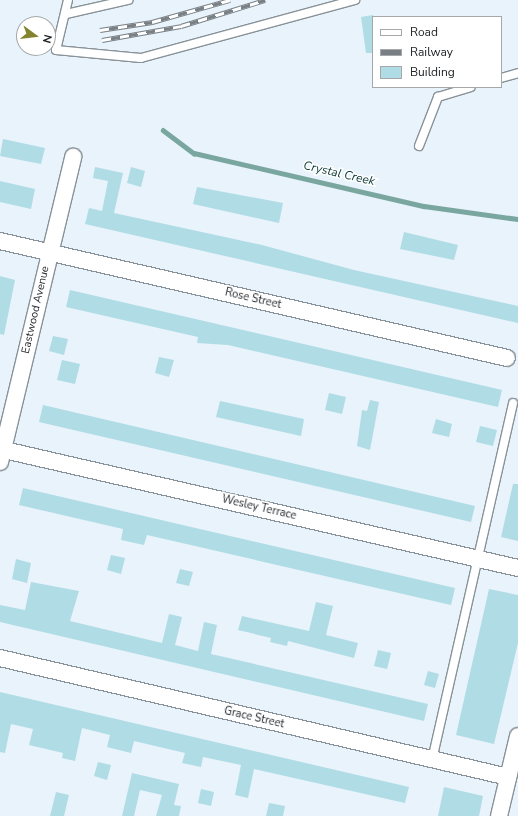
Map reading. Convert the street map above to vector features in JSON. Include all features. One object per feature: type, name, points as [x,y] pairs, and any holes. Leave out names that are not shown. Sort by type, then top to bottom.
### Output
[{"type":"street","name":"Eastwood Avenue","points":[[1,453],[73,157]]},
{"type":"street","name":"Rose Street","points":[[0,241],[507,358]]},
{"type":"street","name":"Wesley Terrace","points":[[1,453],[518,568]]},
{"type":"street","name":"Grace Street","points":[[0,658],[508,777]]},
{"type":"street","points":[[499,816],[518,736]]},
{"type":"lane","points":[[68,0],[66,14],[56,50],[141,58],[355,0]]},
{"type":"lane","points":[[66,14],[128,0]]},
{"type":"lane","points":[[502,78],[518,73]]},
{"type":"lane","points":[[419,146],[438,97],[468,88]]},
{"type":"lane","points":[[432,760],[476,558],[513,403]]},
{"type":"building","points":[[373,15],[372,53],[366,53],[361,17]]},
{"type":"building","points":[[3,139],[45,148],[41,164],[0,156]]},
{"type":"building","points":[[95,167],[123,173],[114,213],[262,245],[354,270],[518,306],[518,323],[85,224],[89,208],[102,211],[108,181],[93,178]]},
{"type":"building","points":[[131,167],[145,171],[141,187],[127,183]]},
{"type":"building","points":[[0,181],[35,189],[31,209],[0,202]]},
{"type":"building","points":[[197,187],[283,203],[279,223],[193,204]]},
{"type":"building","points":[[404,232],[458,245],[454,260],[400,249]]},
{"type":"building","points":[[0,276],[15,280],[4,335],[0,334]]},
{"type":"building","points":[[70,290],[502,390],[498,407],[228,345],[197,343],[198,337],[66,307]]},
{"type":"building","points":[[53,336],[68,339],[64,355],[49,351]]},
{"type":"building","points":[[159,357],[174,360],[169,377],[155,373]]},
{"type":"building","points":[[62,360],[80,364],[75,384],[57,380]]},
{"type":"building","points":[[329,393],[346,397],[342,414],[325,410]]},
{"type":"building","points":[[370,400],[379,402],[370,450],[357,446],[362,410],[367,411]]},
{"type":"building","points":[[220,401],[304,419],[301,436],[216,417]]},
{"type":"building","points":[[43,405],[475,506],[471,522],[39,422]]},
{"type":"building","points":[[436,419],[452,424],[449,437],[432,433]]},
{"type":"building","points":[[480,426],[497,430],[493,446],[476,442]]},
{"type":"building","points":[[513,484],[518,484],[518,541],[501,537]]},
{"type":"building","points":[[23,488],[455,588],[451,605],[147,535],[144,545],[121,540],[123,529],[19,505]]},
{"type":"building","points":[[111,555],[125,558],[121,574],[107,570]]},
{"type":"building","points":[[16,559],[31,563],[27,583],[12,579]]},
{"type":"building","points":[[180,569],[193,572],[189,586],[176,583]]},
{"type":"building","points":[[31,582],[79,591],[70,621],[162,643],[169,614],[182,617],[175,645],[198,651],[204,622],[217,625],[211,654],[428,704],[424,721],[0,622],[0,605],[25,610]]},
{"type":"building","points":[[489,589],[518,595],[518,643],[494,744],[456,735]]},
{"type":"building","points":[[316,602],[333,606],[326,635],[358,643],[354,658],[288,641],[287,646],[270,642],[271,638],[238,630],[242,616],[309,631]]},
{"type":"building","points":[[378,650],[391,653],[387,669],[374,666]]},
{"type":"building","points":[[428,671],[439,674],[435,688],[424,685]]},
{"type":"building","points":[[0,692],[409,787],[405,803],[254,769],[248,798],[235,795],[241,765],[203,757],[201,767],[182,763],[185,753],[134,741],[131,753],[107,747],[110,735],[82,728],[75,761],[62,758],[63,753],[29,745],[33,729],[11,724],[5,753],[0,752]]},
{"type":"building","points":[[98,762],[111,765],[107,780],[94,776]]},
{"type":"building","points":[[132,773],[179,784],[174,805],[181,806],[179,816],[156,816],[162,795],[140,790],[134,816],[122,816]]},
{"type":"building","points":[[444,787],[483,796],[479,816],[438,816]]},
{"type":"building","points":[[201,789],[214,792],[211,806],[198,803]]},
{"type":"building","points":[[56,792],[69,795],[64,816],[50,816]]},
{"type":"building","points":[[269,803],[285,806],[283,816],[266,816]]},
{"type":"waterway","name":"Crystal Creek","points":[[163,130],[194,153],[424,206],[518,219]]},
{"type":"railway","points":[[100,30],[152,22],[230,0]]},
{"type":"railway","points":[[102,40],[181,26],[265,0]]}]
